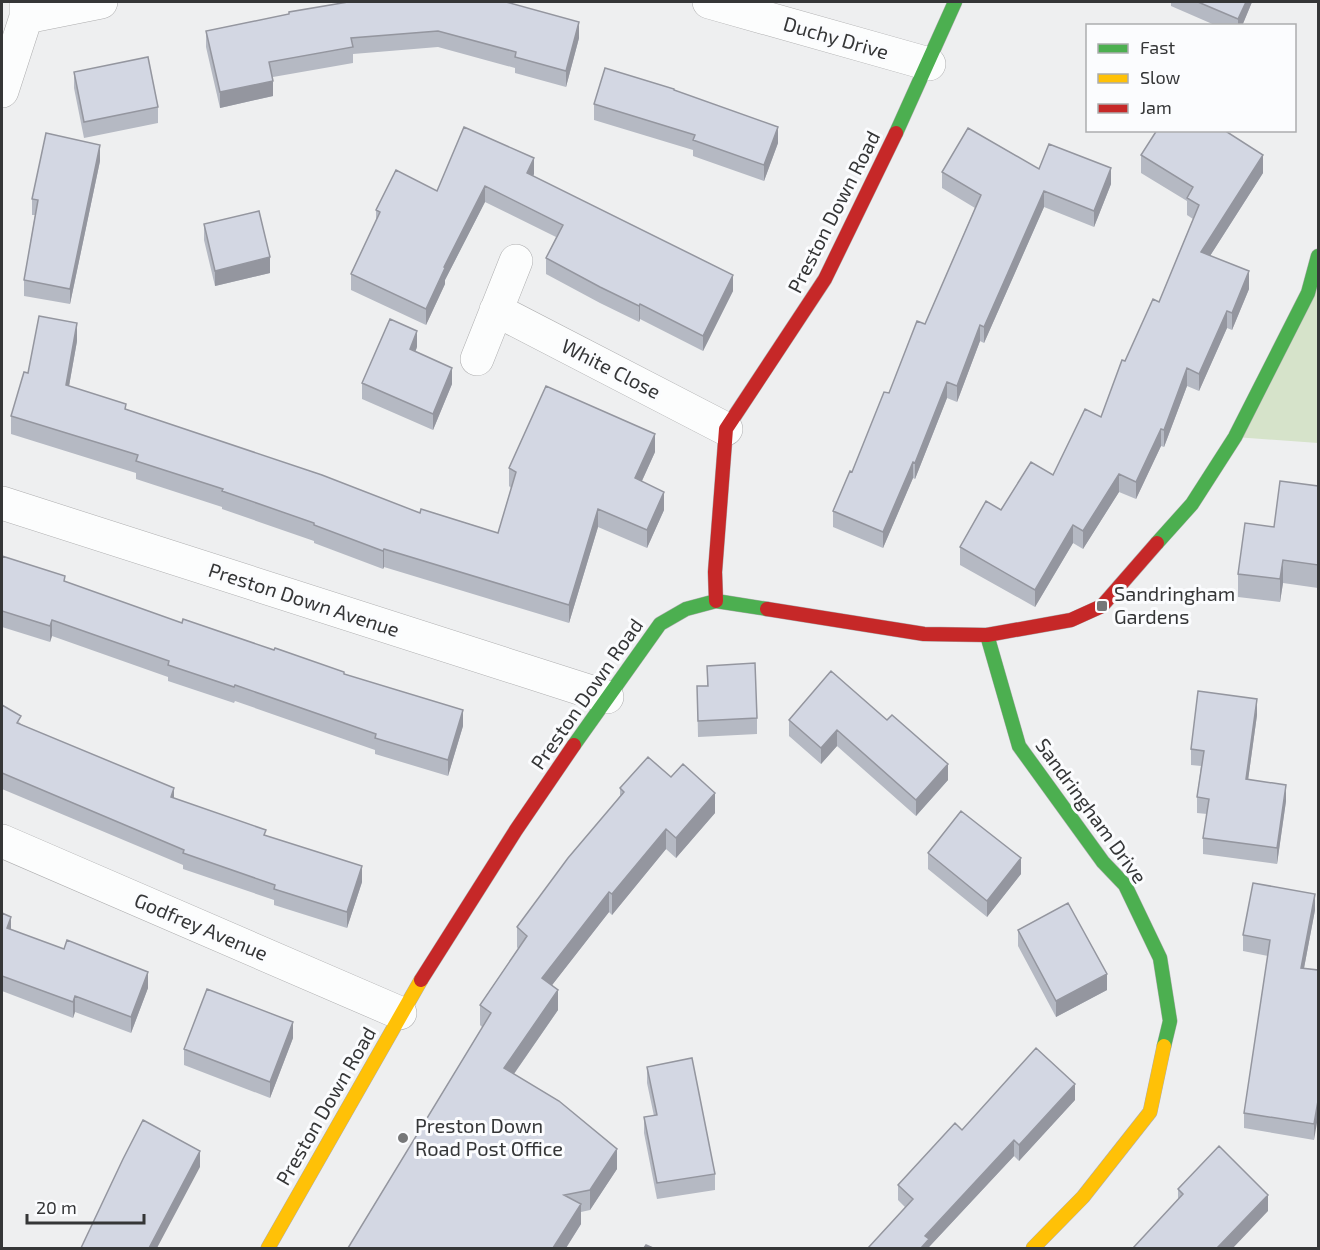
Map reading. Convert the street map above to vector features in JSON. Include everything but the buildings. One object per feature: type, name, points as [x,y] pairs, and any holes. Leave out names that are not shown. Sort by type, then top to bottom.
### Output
[{"type":"street","points":[[2,91],[26,9],[101,2]]},
{"type":"street","name":"Duchy Drive","points":[[709,2],[928,64]]},
{"type":"street","name":"Preston Down Road","points":[[268,1248],[400,1013],[516,830],[607,697],[660,624],[686,609],[716,601],[715,572],[726,429],[825,279],[880,168],[955,2]]},
{"type":"street","points":[[716,601],[924,634],[987,635],[1071,621],[1102,606],[1192,504],[1235,437],[1308,293],[1318,256]]},
{"type":"street","points":[[477,359],[516,261]]},
{"type":"street","name":"White Close","points":[[496,310],[726,429]]},
{"type":"street","name":"Preston Down Avenue","points":[[2,503],[607,697]]},
{"type":"street","name":"Sandringham Drive","points":[[987,635],[1018,746],[1103,862],[1125,885],[1160,958],[1170,1021],[1149,1112],[1083,1197],[1033,1248]]},
{"type":"street","name":"Godfrey Avenue","points":[[2,841],[400,1013]]},
{"type":"green space","points":[[1318,256],[1318,443],[1235,437]]},
{"type":"traffic: fast","points":[[896,133],[955,2]]},
{"type":"traffic: fast","points":[[1157,543],[1192,504],[1235,437],[1308,293],[1318,256]]},
{"type":"traffic: fast","points":[[574,745],[660,624],[686,609],[716,601],[767,609]]},
{"type":"traffic: fast","points":[[987,635],[1019,746],[1103,862],[1125,885],[1160,958],[1170,1021],[1164,1046]]},
{"type":"traffic: slow","points":[[268,1248],[421,980]]},
{"type":"traffic: slow","points":[[1033,1248],[1083,1197],[1150,1112],[1164,1046]]},
{"type":"traffic: jam","points":[[716,601],[715,572],[726,429],[825,279],[896,133]]},
{"type":"traffic: jam","points":[[767,609],[924,634],[987,635],[1071,620],[1102,606],[1157,543]]},
{"type":"traffic: jam","points":[[421,980],[516,830],[574,745]]},
{"type":"place","name":"Sandringham Gardens","points":[[1102,606]]},
{"type":"place","name":"Preston Down Road Post Office","points":[[403,1138]]}]
